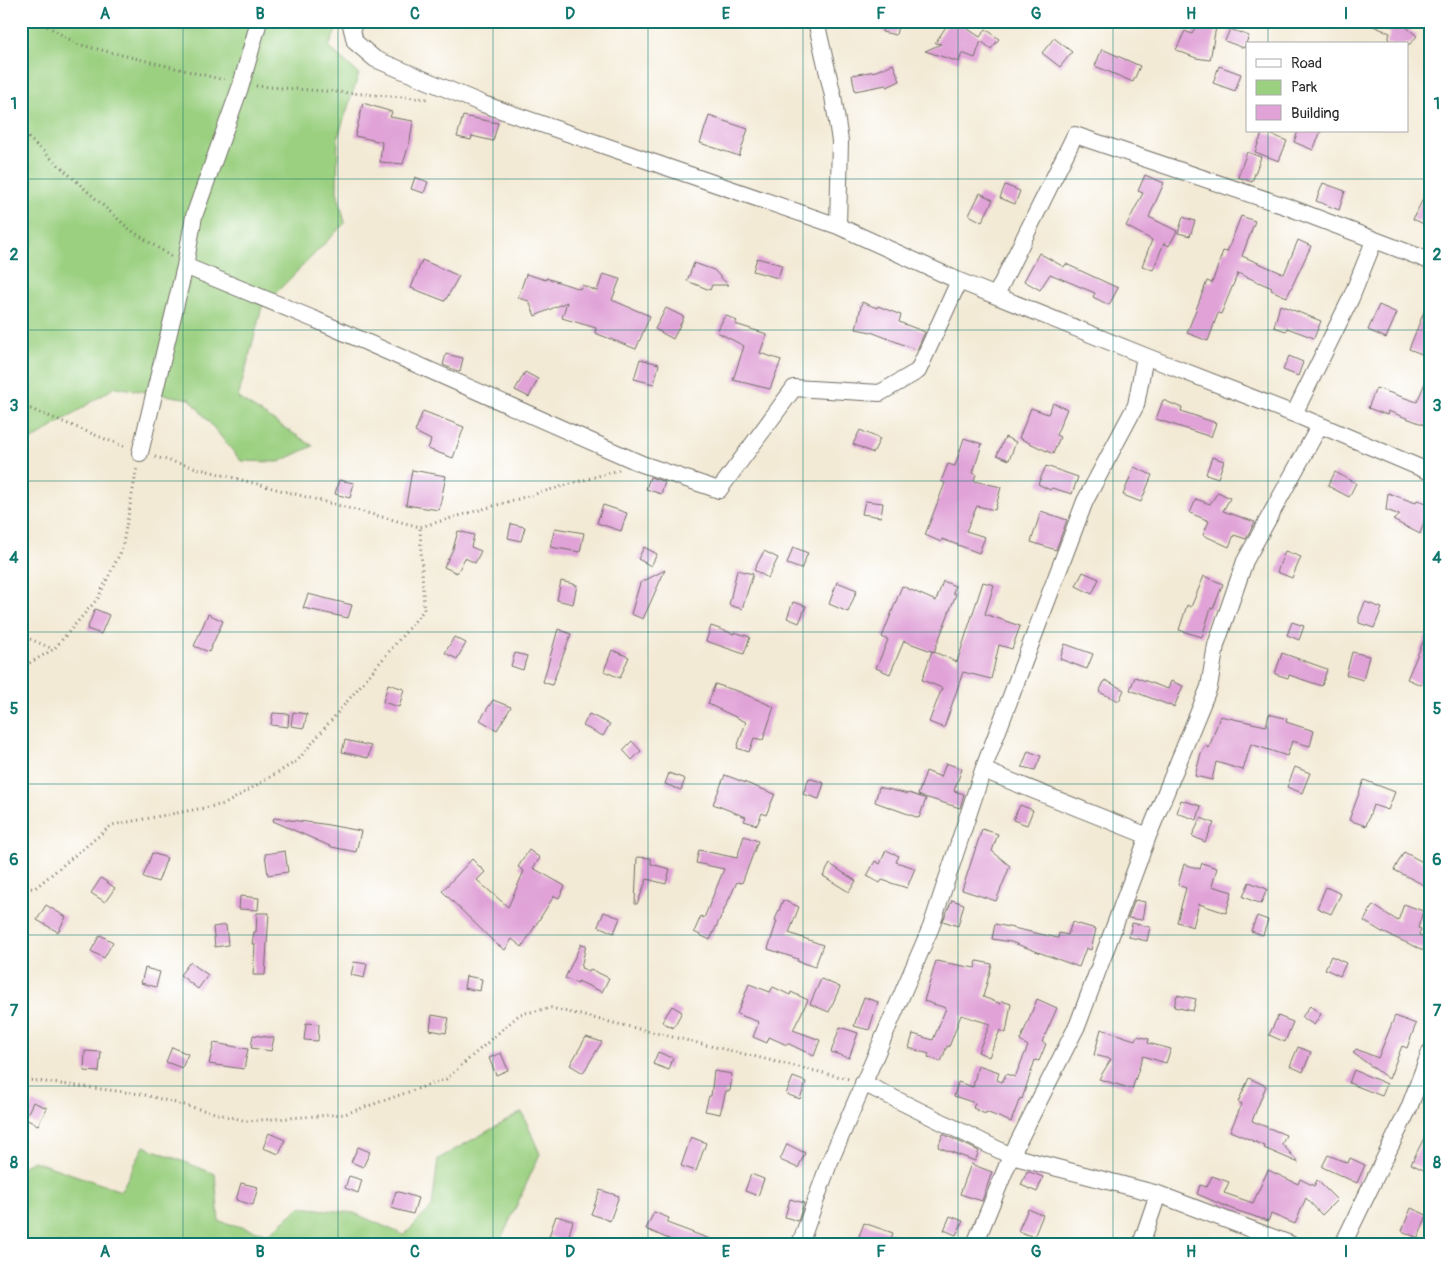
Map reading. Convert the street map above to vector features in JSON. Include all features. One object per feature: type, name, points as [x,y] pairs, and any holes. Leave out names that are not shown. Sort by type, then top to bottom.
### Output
[{"type":"street","points":[[140,453],[185,266],[194,216],[240,85],[259,21]]},
{"type":"street","points":[[350,21],[355,42],[374,59],[482,104],[838,226],[959,281],[1294,414],[1430,472]]},
{"type":"street","points":[[816,21],[833,96],[840,142],[838,226]]},
{"type":"street","points":[[996,295],[1075,135],[1288,207],[1430,261]]},
{"type":"street","points":[[1294,414],[1351,298],[1374,241]]},
{"type":"street","points":[[185,266],[316,320],[642,464],[720,490],[794,388],[880,393],[918,371],[959,281]]},
{"type":"street","points":[[800,1244],[828,1166],[931,927],[983,770],[1085,501],[1136,405],[1145,356]]},
{"type":"street","points":[[975,1244],[1011,1156],[1078,1024],[1148,836],[1209,687],[1216,645],[1245,561],[1320,426]]},
{"type":"street","points":[[983,770],[1148,836]]},
{"type":"street","points":[[1343,1244],[1409,1108],[1430,1052]]},
{"type":"street","points":[[863,1083],[1011,1156],[1158,1194],[1290,1244]]},
{"type":"street","points":[[1141,1244],[1158,1194]]},
{"type":"path","points":[[21,131],[129,229],[185,266]]},
{"type":"path","points":[[21,405],[140,453],[420,527],[642,464]]},
{"type":"path","points":[[21,668],[54,649],[98,598],[122,549],[140,453]]},
{"type":"path","points":[[21,889],[35,888],[112,825],[225,804],[297,761],[424,610],[420,527]]},
{"type":"path","points":[[21,635],[54,649]]},
{"type":"path","points":[[21,1079],[141,1094],[246,1122],[345,1114],[446,1079],[520,1014],[551,1008],[863,1083]]},
{"type":"green space","points":[[21,21],[340,21],[329,47],[359,74],[338,137],[337,191],[345,223],[262,307],[238,398],[313,446],[279,462],[241,461],[190,399],[115,387],[29,442],[21,442]]},
{"type":"green space","points":[[522,1112],[540,1154],[499,1244],[21,1244],[21,1167],[34,1161],[121,1191],[144,1146],[215,1174],[219,1221],[269,1234],[300,1207],[354,1213],[404,1235],[432,1207],[438,1159]]},
{"type":"building","points":[[884,21],[899,21],[896,35],[882,32]]},
{"type":"building","points":[[950,21],[956,21],[980,37],[986,29],[999,39],[991,49],[981,41],[975,58],[962,53],[959,62],[925,51],[941,44],[935,43]]},
{"type":"building","points":[[1198,21],[1216,27],[1210,60],[1196,58],[1176,50],[1185,31],[1192,34]]},
{"type":"building","points":[[1361,21],[1399,21],[1417,36],[1410,44],[1408,42],[1388,42],[1390,33]]},
{"type":"building","points":[[1230,29],[1249,36],[1244,48],[1225,41]]},
{"type":"building","points":[[1054,38],[1072,52],[1060,67],[1042,53]]},
{"type":"building","points":[[1102,49],[1140,66],[1133,82],[1095,66]]},
{"type":"building","points":[[893,64],[900,81],[887,87],[886,85],[855,91],[852,75],[876,71]]},
{"type":"building","points":[[1219,66],[1241,74],[1235,91],[1213,83]]},
{"type":"building","points":[[363,103],[392,112],[390,117],[413,121],[410,141],[403,164],[380,162],[382,142],[355,136]]},
{"type":"building","points":[[463,116],[498,123],[493,141],[472,136],[471,140],[457,137]]},
{"type":"building","points":[[709,116],[748,129],[739,156],[700,143]]},
{"type":"building","points":[[1263,132],[1287,141],[1279,161],[1255,152]]},
{"type":"building","points":[[1298,132],[1321,132],[1313,150],[1294,142]]},
{"type":"building","points":[[1247,152],[1261,157],[1252,182],[1238,177]]},
{"type":"building","points":[[1145,175],[1164,183],[1149,217],[1177,231],[1169,246],[1164,243],[1153,270],[1142,266],[1152,240],[1126,226],[1143,193],[1138,191]]},
{"type":"building","points":[[415,177],[428,182],[424,193],[411,189]]},
{"type":"building","points":[[1323,183],[1345,191],[1339,210],[1316,201]]},
{"type":"building","points":[[1005,185],[1020,191],[1015,204],[1000,198]]},
{"type":"building","points":[[1430,185],[1430,227],[1413,219]]},
{"type":"building","points":[[980,193],[993,200],[982,222],[969,215]]},
{"type":"building","points":[[1241,216],[1255,221],[1242,256],[1284,274],[1298,240],[1311,246],[1287,297],[1238,273],[1221,314],[1218,313],[1208,341],[1187,333],[1207,281],[1212,283],[1223,251],[1227,252]]},
{"type":"building","points":[[1183,217],[1195,221],[1190,236],[1178,233]]},
{"type":"building","points":[[1039,253],[1064,267],[1066,264],[1118,288],[1109,305],[1093,297],[1095,293],[1050,274],[1040,290],[1024,281]]},
{"type":"building","points":[[757,258],[782,265],[778,278],[753,271]]},
{"type":"building","points":[[422,260],[459,276],[445,301],[411,288]]},
{"type":"building","points":[[694,263],[714,270],[728,285],[712,285],[710,290],[687,281]]},
{"type":"building","points":[[526,274],[580,289],[582,285],[597,291],[603,274],[620,279],[612,300],[650,316],[636,349],[595,333],[596,328],[562,318],[567,302],[535,316],[529,301],[518,298]]},
{"type":"building","points":[[1429,299],[1430,341],[1424,355],[1409,349]]},
{"type":"building","points":[[862,302],[901,315],[899,322],[925,332],[917,350],[871,332],[856,329]]},
{"type":"building","points":[[1280,305],[1321,321],[1314,338],[1287,328],[1286,331],[1274,327]]},
{"type":"building","points":[[1379,305],[1397,313],[1386,338],[1368,330]]},
{"type":"building","points":[[666,308],[684,317],[673,339],[655,329]]},
{"type":"building","points":[[725,315],[737,321],[735,324],[767,334],[760,353],[781,360],[770,389],[733,380],[744,346],[717,332]]},
{"type":"building","points":[[446,354],[463,358],[460,372],[443,365]]},
{"type":"building","points":[[1289,356],[1303,362],[1298,376],[1283,370]]},
{"type":"building","points":[[640,359],[659,364],[654,384],[634,379]]},
{"type":"building","points":[[1430,371],[1430,427],[1388,411],[1387,415],[1368,408],[1376,388],[1417,402]]},
{"type":"building","points":[[525,372],[538,379],[529,397],[515,390]]},
{"type":"building","points":[[1163,400],[1182,408],[1181,411],[1216,423],[1211,437],[1156,419]]},
{"type":"building","points":[[1053,403],[1067,409],[1056,435],[1060,437],[1053,454],[1019,438],[1031,408],[1048,414]]},
{"type":"building","points":[[423,411],[464,427],[453,458],[428,449],[431,440],[415,432]]},
{"type":"building","points":[[860,430],[880,439],[873,453],[853,444]]},
{"type":"building","points":[[1005,437],[1016,442],[1009,460],[997,455]]},
{"type":"building","points":[[964,438],[982,444],[973,473],[976,474],[974,481],[1001,487],[995,510],[977,506],[966,531],[985,537],[979,553],[942,539],[941,542],[925,535],[945,483],[941,481],[948,464],[955,466]]},
{"type":"building","points":[[1212,457],[1224,461],[1218,478],[1206,474]]},
{"type":"building","points":[[1046,466],[1078,477],[1072,494],[1052,488],[1050,490],[1038,484]]},
{"type":"building","points":[[1134,467],[1152,475],[1141,502],[1123,495]]},
{"type":"building","points":[[412,470],[446,476],[439,510],[406,505]]},
{"type":"building","points":[[1335,472],[1356,483],[1349,497],[1328,486]]},
{"type":"building","points":[[650,477],[665,482],[661,494],[646,489]]},
{"type":"building","points":[[339,480],[354,483],[350,498],[335,494]]},
{"type":"building","points":[[1218,492],[1230,498],[1223,511],[1255,522],[1246,539],[1234,535],[1229,547],[1203,535],[1209,521],[1190,513],[1196,499],[1210,504]]},
{"type":"building","points":[[1388,493],[1416,503],[1417,500],[1430,504],[1420,534],[1393,520],[1400,515],[1386,510]]},
{"type":"building","points":[[865,501],[883,503],[881,517],[862,514]]},
{"type":"building","points":[[603,505],[627,513],[621,531],[597,523]]},
{"type":"building","points":[[1041,511],[1067,520],[1056,550],[1031,542]]},
{"type":"building","points":[[511,524],[525,527],[521,541],[508,538]]},
{"type":"building","points":[[555,528],[584,533],[580,552],[550,547]]},
{"type":"building","points":[[458,531],[474,535],[471,547],[481,551],[475,563],[465,558],[457,573],[444,567],[453,549]]},
{"type":"building","points":[[644,547],[657,554],[651,566],[638,559]]},
{"type":"building","points":[[793,547],[808,553],[801,569],[787,564]]},
{"type":"building","points":[[764,551],[778,558],[768,578],[754,570]]},
{"type":"building","points":[[1285,551],[1301,557],[1292,578],[1277,572]]},
{"type":"building","points":[[665,570],[643,619],[631,614],[640,583]]},
{"type":"building","points":[[737,570],[753,574],[742,609],[729,605]]},
{"type":"building","points":[[1083,572],[1099,579],[1092,594],[1076,586]]},
{"type":"building","points":[[1204,576],[1223,584],[1213,609],[1211,608],[1202,637],[1179,630],[1187,605],[1191,607]]},
{"type":"building","points":[[561,581],[577,585],[573,604],[557,600]]},
{"type":"building","points":[[943,581],[955,586],[953,593],[956,594],[934,652],[904,641],[890,674],[876,668],[888,640],[882,637],[902,586],[936,601]]},
{"type":"building","points":[[837,582],[857,590],[848,612],[829,604]]},
{"type":"building","points":[[983,582],[994,585],[985,614],[1020,626],[1012,649],[999,645],[991,679],[963,672],[944,728],[929,722],[942,688],[922,680],[932,651],[957,662]]},
{"type":"building","points":[[308,594],[352,605],[348,618],[303,608]]},
{"type":"building","points":[[793,602],[806,606],[799,623],[787,618]]},
{"type":"building","points":[[1365,602],[1382,608],[1374,628],[1359,623],[1359,617]]},
{"type":"building","points":[[95,609],[109,615],[101,634],[87,629]]},
{"type":"building","points":[[208,614],[223,621],[209,652],[194,646]]},
{"type":"building","points":[[1292,622],[1304,626],[1299,640],[1287,635]]},
{"type":"building","points":[[711,626],[750,637],[744,654],[706,641]]},
{"type":"building","points":[[1430,626],[1430,663],[1421,685],[1407,679]]},
{"type":"building","points":[[558,629],[571,634],[552,685],[543,682]]},
{"type":"building","points":[[454,637],[466,643],[457,659],[445,653]]},
{"type":"building","points":[[1065,644],[1093,654],[1087,669],[1060,659]]},
{"type":"building","points":[[612,650],[629,657],[620,678],[604,671]]},
{"type":"building","points":[[1352,652],[1369,656],[1363,680],[1346,675]]},
{"type":"building","points":[[515,653],[527,656],[523,670],[511,666]]},
{"type":"building","points":[[1282,653],[1327,669],[1322,686],[1289,675],[1288,678],[1275,674]]},
{"type":"building","points":[[1135,677],[1168,689],[1171,681],[1183,686],[1174,707],[1130,690]]},
{"type":"building","points":[[1105,680],[1124,690],[1119,701],[1099,692]]},
{"type":"building","points":[[388,684],[404,689],[399,707],[383,702]]},
{"type":"building","points":[[715,684],[740,692],[774,707],[763,740],[754,738],[749,752],[737,748],[746,722],[708,704]]},
{"type":"building","points":[[493,700],[511,707],[497,730],[480,720]]},
{"type":"building","points":[[293,712],[307,714],[304,728],[291,726]]},
{"type":"building","points":[[273,713],[289,714],[288,727],[271,725]]},
{"type":"building","points":[[589,714],[610,724],[603,736],[583,726]]},
{"type":"building","points":[[1269,714],[1287,719],[1286,722],[1314,731],[1310,746],[1292,741],[1287,756],[1251,744],[1243,770],[1216,762],[1212,780],[1195,776],[1201,753],[1205,746],[1209,748],[1220,716],[1266,726]]},
{"type":"building","points":[[345,740],[371,746],[368,758],[342,752]]},
{"type":"building","points":[[632,741],[641,751],[632,760],[623,750]]},
{"type":"building","points":[[1028,751],[1041,756],[1035,770],[1022,767]]},
{"type":"building","points":[[946,763],[962,769],[954,791],[964,794],[960,808],[918,795],[926,771],[941,777]]},
{"type":"building","points":[[1295,767],[1310,773],[1302,793],[1287,787]]},
{"type":"building","points":[[669,773],[685,779],[681,790],[665,784]]},
{"type":"building","points":[[725,775],[775,794],[766,815],[762,813],[757,825],[744,821],[746,817],[713,804]]},
{"type":"building","points":[[809,778],[824,783],[819,799],[803,794]]},
{"type":"building","points":[[1364,780],[1395,792],[1388,810],[1373,805],[1366,826],[1349,820]]},
{"type":"building","points":[[879,787],[909,793],[926,799],[919,818],[875,802]]},
{"type":"building","points":[[1181,800],[1201,806],[1197,820],[1177,813]]},
{"type":"building","points":[[1020,805],[1033,810],[1027,825],[1013,820]]},
{"type":"building","points":[[274,818],[361,831],[356,852],[332,847],[273,821]]},
{"type":"building","points":[[1201,818],[1214,823],[1205,842],[1192,836]]},
{"type":"building","points":[[982,829],[998,834],[992,851],[1010,866],[996,901],[962,890]]},
{"type":"building","points":[[744,836],[758,841],[742,883],[737,882],[710,940],[694,932],[701,916],[704,918],[724,869],[696,863],[699,850],[737,858]]},
{"type":"building","points":[[529,850],[540,858],[533,868],[565,886],[559,898],[554,896],[522,947],[512,939],[505,950],[495,943],[442,891],[472,859],[485,872],[477,880],[508,907],[524,871],[518,867]]},
{"type":"building","points":[[886,850],[899,856],[896,862],[915,868],[907,888],[882,880],[880,883],[867,876],[875,861],[880,864]]},
{"type":"building","points":[[285,851],[288,872],[268,875],[265,854]]},
{"type":"building","points":[[1404,852],[1430,866],[1430,888],[1394,870]]},
{"type":"building","points":[[152,853],[167,858],[158,882],[143,877]]},
{"type":"building","points":[[637,857],[651,858],[651,864],[670,869],[666,884],[647,879],[637,904],[635,904]]},
{"type":"building","points":[[1202,863],[1217,868],[1212,886],[1232,892],[1226,913],[1199,904],[1193,927],[1177,922],[1186,888],[1178,885],[1184,864],[1200,869]]},
{"type":"building","points":[[830,864],[856,881],[849,892],[823,876]]},
{"type":"building","points":[[101,878],[115,888],[105,902],[91,893]]},
{"type":"building","points":[[1249,882],[1267,889],[1261,904],[1243,897]]},
{"type":"building","points":[[1326,887],[1341,894],[1331,914],[1317,908]]},
{"type":"building","points":[[240,896],[259,898],[258,910],[239,909]]},
{"type":"building","points":[[783,900],[799,907],[789,933],[823,945],[815,967],[768,949],[777,921],[775,920]]},
{"type":"building","points":[[952,900],[964,904],[958,926],[943,921]]},
{"type":"building","points":[[1135,900],[1145,902],[1142,920],[1128,918]]},
{"type":"building","points":[[1404,904],[1423,911],[1418,928],[1421,929],[1419,935],[1430,939],[1430,953],[1382,932],[1364,921],[1373,905],[1398,921]]},
{"type":"building","points":[[46,905],[66,917],[58,932],[37,920]]},
{"type":"building","points":[[604,912],[620,918],[614,933],[598,926]]},
{"type":"building","points":[[257,913],[269,913],[265,975],[253,975],[255,944],[252,944],[254,932],[256,932]]},
{"type":"building","points":[[1257,916],[1268,920],[1263,935],[1251,931]]},
{"type":"building","points":[[1072,922],[1096,929],[1091,950],[1086,948],[1079,967],[1011,942],[992,939],[995,924],[1058,938],[1059,933],[1068,935]]},
{"type":"building","points":[[1132,923],[1150,927],[1147,941],[1129,937]]},
{"type":"building","points":[[226,925],[228,945],[215,947],[213,927]]},
{"type":"building","points":[[100,935],[113,942],[104,958],[91,951]]},
{"type":"building","points":[[581,944],[586,945],[581,968],[589,971],[590,969],[609,978],[602,992],[578,981],[578,984],[565,978]]},
{"type":"building","points":[[1331,956],[1346,963],[1340,976],[1325,969]]},
{"type":"building","points":[[936,961],[975,968],[977,961],[992,964],[983,997],[1001,1004],[1002,1001],[1011,1004],[1006,1033],[1000,1030],[989,1057],[978,1052],[990,1024],[961,1015],[941,1062],[928,1057],[929,1054],[909,1048],[913,1034],[933,1040],[946,1008],[924,1001]]},
{"type":"building","points":[[190,962],[208,975],[198,989],[180,975]]},
{"type":"building","points":[[354,962],[367,964],[364,978],[351,975]]},
{"type":"building","points":[[145,968],[160,972],[156,987],[141,983]]},
{"type":"building","points":[[466,976],[482,979],[480,991],[464,988]]},
{"type":"building","points":[[821,979],[840,987],[829,1012],[810,1004]]},
{"type":"building","points":[[749,984],[770,992],[773,987],[790,995],[791,992],[808,1000],[793,1030],[820,1040],[814,1056],[769,1037],[767,1043],[753,1037],[759,1022],[737,1014]]},
{"type":"building","points":[[1177,995],[1196,999],[1193,1011],[1174,1007]]},
{"type":"building","points":[[864,997],[878,1002],[869,1030],[854,1026]]},
{"type":"building","points":[[1037,999],[1057,1008],[1042,1042],[1046,1044],[1039,1061],[1035,1060],[1022,1099],[1020,1098],[1011,1122],[986,1112],[985,1114],[973,1108],[975,1103],[954,1096],[958,1082],[973,1087],[978,1065],[999,1072],[997,1080],[1002,1082],[1006,1074],[1015,1077],[1028,1046],[1020,1041]]},
{"type":"building","points":[[672,1006],[682,1012],[673,1028],[662,1022]]},
{"type":"building","points":[[1310,1006],[1321,1014],[1314,1025],[1302,1017]]},
{"type":"building","points":[[432,1015],[449,1018],[446,1033],[430,1030]]},
{"type":"building","points":[[1278,1016],[1293,1022],[1285,1042],[1269,1035]]},
{"type":"building","points":[[1395,1016],[1416,1024],[1407,1048],[1402,1046],[1389,1079],[1353,1053],[1356,1049],[1378,1058]]},
{"type":"building","points":[[306,1023],[319,1024],[318,1041],[304,1040]]},
{"type":"building","points":[[840,1027],[858,1033],[849,1058],[831,1052]]},
{"type":"building","points":[[1101,1029],[1135,1040],[1137,1036],[1149,1039],[1148,1043],[1171,1049],[1166,1063],[1143,1056],[1132,1089],[1099,1079],[1111,1059],[1094,1055]]},
{"type":"building","points":[[253,1035],[274,1038],[271,1051],[251,1048]]},
{"type":"building","points":[[586,1037],[602,1042],[583,1073],[570,1065]]},
{"type":"building","points":[[214,1043],[248,1049],[244,1069],[209,1064]]},
{"type":"building","points":[[172,1047],[188,1054],[182,1068],[166,1062]]},
{"type":"building","points":[[1298,1047],[1311,1052],[1303,1072],[1290,1066]]},
{"type":"building","points":[[85,1051],[101,1052],[99,1072],[84,1071]]},
{"type":"building","points":[[658,1052],[673,1058],[669,1070],[653,1064]]},
{"type":"building","points":[[501,1053],[508,1070],[496,1075],[489,1058]]},
{"type":"building","points":[[1354,1070],[1387,1084],[1382,1096],[1349,1083]]},
{"type":"building","points":[[714,1071],[732,1074],[730,1091],[726,1091],[720,1114],[705,1111],[709,1096],[711,1096]]},
{"type":"building","points":[[793,1077],[806,1082],[800,1099],[786,1094]]},
{"type":"building","points":[[1249,1078],[1266,1086],[1252,1121],[1286,1135],[1282,1144],[1299,1163],[1230,1131],[1242,1104],[1238,1102]]},
{"type":"building","points":[[33,1102],[47,1108],[38,1125],[25,1119]]},
{"type":"building","points":[[1430,1126],[1430,1173],[1411,1164]]},
{"type":"building","points":[[269,1133],[285,1140],[279,1154],[263,1148]]},
{"type":"building","points":[[943,1134],[979,1151],[975,1161],[938,1147]]},
{"type":"building","points":[[691,1137],[706,1143],[696,1171],[681,1166]]},
{"type":"building","points":[[787,1144],[805,1153],[798,1168],[780,1160]]},
{"type":"building","points":[[358,1147],[370,1152],[363,1167],[351,1162]]},
{"type":"building","points":[[1328,1155],[1348,1163],[1350,1158],[1365,1165],[1357,1183],[1322,1167]]},
{"type":"building","points":[[971,1164],[992,1172],[982,1201],[960,1194]]},
{"type":"building","points":[[1268,1170],[1298,1184],[1300,1179],[1314,1186],[1317,1180],[1337,1200],[1322,1215],[1306,1198],[1295,1224],[1271,1214],[1268,1221],[1232,1209],[1197,1194],[1200,1185],[1207,1187],[1212,1176],[1229,1182],[1224,1193],[1253,1203]]},
{"type":"building","points":[[1027,1171],[1043,1177],[1037,1192],[1021,1185]]},
{"type":"building","points":[[751,1174],[764,1179],[758,1196],[745,1191]]},
{"type":"building","points":[[349,1176],[362,1180],[358,1193],[345,1188]]},
{"type":"building","points":[[241,1183],[258,1187],[253,1205],[236,1200]]},
{"type":"building","points":[[600,1190],[619,1196],[610,1221],[591,1214]]},
{"type":"building","points":[[396,1191],[418,1198],[413,1214],[391,1208]]},
{"type":"building","points":[[790,1199],[804,1203],[798,1221],[785,1217]]},
{"type":"building","points":[[1411,1208],[1427,1215],[1418,1238],[1402,1231]]},
{"type":"building","points":[[1028,1209],[1043,1215],[1034,1237],[1018,1231]]},
{"type":"building","points":[[654,1212],[669,1218],[667,1223],[718,1242],[718,1244],[680,1244],[646,1229]]},
{"type":"building","points":[[556,1216],[573,1221],[567,1242],[549,1236]]},
{"type":"building","points":[[950,1216],[963,1221],[956,1235],[944,1230]]},
{"type":"building","points":[[864,1223],[893,1233],[889,1244],[856,1244]]}]
